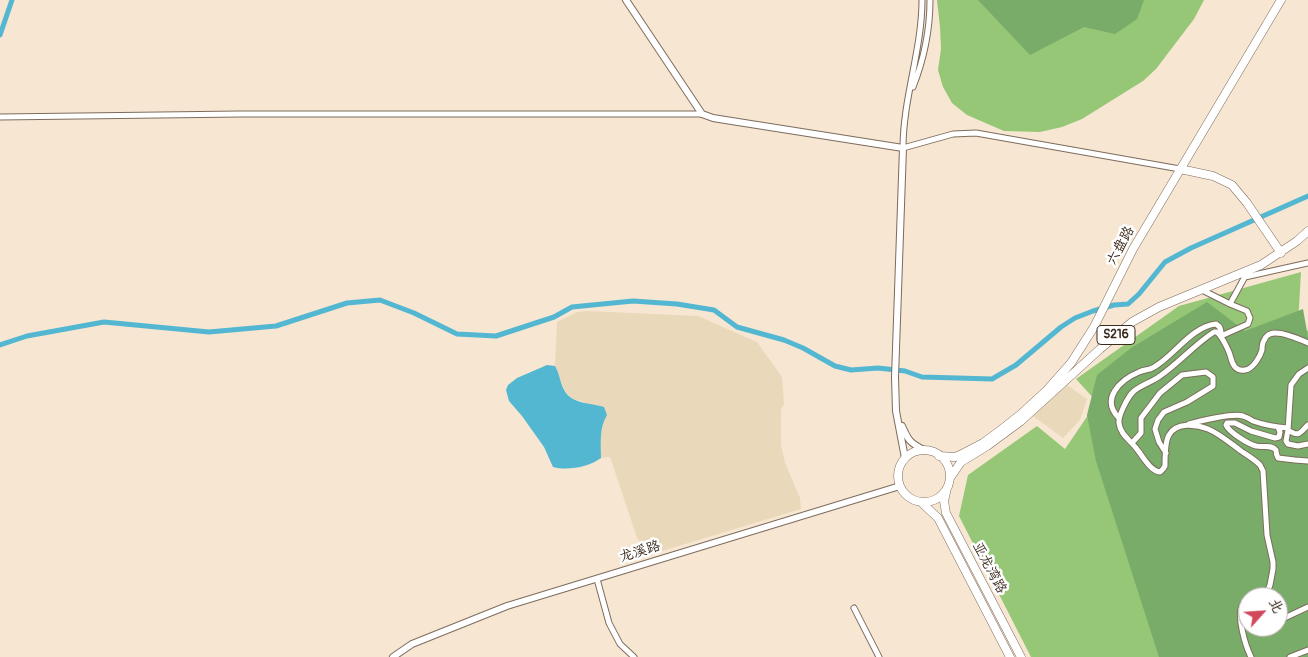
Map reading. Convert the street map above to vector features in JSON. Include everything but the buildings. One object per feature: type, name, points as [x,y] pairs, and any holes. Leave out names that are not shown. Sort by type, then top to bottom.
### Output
[{"type":"main road","name":"六盘路","points":[[939,456],[955,457],[966,453],[989,438],[1021,414],[1065,370],[1094,327],[1133,249],[1281,0]]},
{"type":"main road","points":[[1180,169],[1213,176],[1232,185],[1281,252]]},
{"type":"main road","name":"S216","points":[[947,488],[950,478],[961,462],[1022,421],[1124,328],[1154,309],[1246,274],[1298,241],[1308,231]]},
{"type":"main road","points":[[924,450],[905,458],[898,476],[900,486],[912,499],[921,502],[931,501],[940,496],[947,488]]},
{"type":"main road","name":"S216","points":[[924,450],[939,456]]},
{"type":"main road","points":[[939,456],[948,465],[950,478]]},
{"type":"main road","name":"亚龙湾路","points":[[947,488],[944,501],[946,513],[1021,657]]},
{"type":"main road","name":"亚龙湾路","points":[[921,502],[938,518],[1010,657]]},
{"type":"street","points":[[626,0],[702,114]]},
{"type":"street","points":[[905,458],[896,410],[895,377],[903,148],[905,119],[920,34],[922,0]]},
{"type":"street","points":[[908,102],[926,45],[930,0]]},
{"type":"street","points":[[0,117],[251,114],[702,114],[903,148],[953,134],[976,133],[1180,169]]},
{"type":"street","points":[[1230,304],[1246,274],[1308,263]]},
{"type":"street","points":[[1201,290],[1247,312],[1250,318],[1248,324],[1221,336]]},
{"type":"street","points":[[1119,418],[1114,413],[1112,397],[1117,387],[1128,378],[1141,371],[1152,369],[1183,342],[1206,326],[1216,324],[1219,326],[1221,336]]},
{"type":"street","points":[[1308,342],[1276,333],[1270,334],[1265,337],[1261,352],[1254,364],[1249,369],[1239,370],[1232,362],[1229,351],[1221,336],[1217,332],[1212,334],[1158,378],[1143,384],[1133,392],[1128,398],[1119,418],[1119,424],[1127,439],[1132,442],[1156,472],[1160,472],[1165,466],[1168,436],[1173,429],[1179,426],[1238,415],[1258,423],[1288,429],[1292,433],[1298,434],[1308,425]]},
{"type":"street","points":[[1308,368],[1299,374],[1291,385],[1286,441],[1288,444],[1298,446],[1308,444]]},
{"type":"street","points":[[1132,442],[1141,433],[1141,418],[1160,393],[1182,375],[1206,372],[1213,377],[1213,386],[1187,402],[1164,412],[1158,420],[1155,430],[1159,442],[1166,453]]},
{"type":"street","points":[[896,410],[907,439],[914,446],[924,450]]},
{"type":"street","points":[[1278,427],[1280,435],[1275,438],[1251,431],[1235,423],[1227,423],[1226,425],[1229,430],[1253,446],[1275,448],[1278,458],[1308,461]]},
{"type":"street","points":[[1179,426],[1186,425],[1206,428],[1254,459],[1262,468],[1264,474],[1267,535],[1273,562],[1272,575],[1268,587]]},
{"type":"street","name":"龙溪路","points":[[393,657],[412,644],[507,606],[900,486]]},
{"type":"street","points":[[597,578],[609,623],[620,644],[634,657]]},
{"type":"street","points":[[1288,617],[1308,607]]},
{"type":"street","points":[[854,608],[879,657]]},
{"type":"street","points":[[1244,637],[1250,657]]},
{"type":"street","points":[[1290,657],[1308,650]]},
{"type":"shaded area","points":[[577,312],[698,316],[757,342],[782,377],[784,404],[781,410],[781,445],[785,463],[800,498],[801,509],[652,554],[637,538],[610,457],[601,458],[603,422],[582,401],[573,399],[566,393],[555,366],[557,322]]},
{"type":"shaded area","points":[[1067,385],[1087,399],[1080,420],[1063,438],[1033,416]]},
{"type":"green space","points":[[937,0],[1204,0],[1194,19],[1156,69],[1143,81],[1082,119],[1062,127],[1040,132],[1004,131],[967,115],[952,103],[943,87],[938,70],[941,49]]},
{"type":"green space","points":[[978,0],[1144,0],[1137,19],[1115,34],[1084,27],[1030,55]]},
{"type":"green space","points":[[1301,272],[1298,324],[1308,331],[1308,657],[1031,657],[959,516],[968,475],[1037,426],[1065,449],[1097,402],[1076,379],[1179,306]]},
{"type":"green space","points":[[1207,302],[1245,331],[1303,309],[1308,337],[1308,657],[1159,657],[1096,461],[1087,415],[1097,375],[1131,348]]},
{"type":"water","points":[[547,365],[555,366],[564,390],[569,397],[604,407],[607,415],[602,430],[601,458],[596,461],[572,468],[553,467],[544,447],[509,401],[506,390],[508,385],[517,378]]},
{"type":"waterway","points":[[0,35],[12,0]]},
{"type":"waterway","points":[[0,345],[27,336],[104,322],[209,332],[276,326],[347,303],[380,300],[414,313],[457,334],[496,336],[554,317],[572,307],[633,301],[677,304],[714,310],[737,327],[784,340],[803,348],[835,366],[851,370],[878,368],[905,371],[922,377],[992,379],[1016,365],[1061,327],[1075,318],[1114,305],[1128,304],[1139,294],[1165,262],[1191,248],[1308,196]]}]
